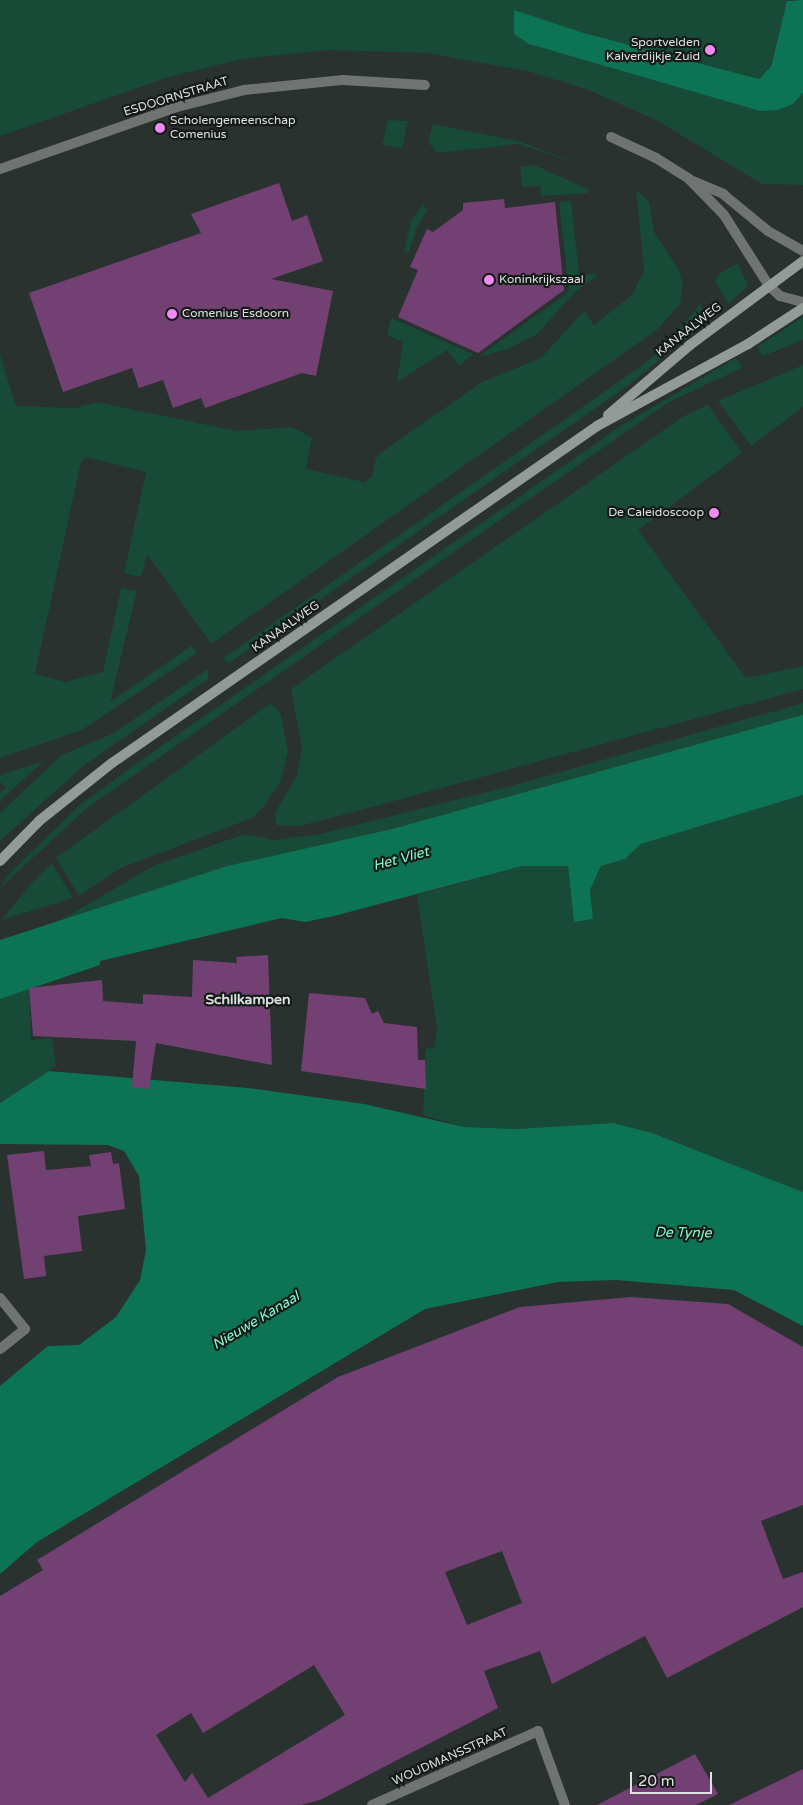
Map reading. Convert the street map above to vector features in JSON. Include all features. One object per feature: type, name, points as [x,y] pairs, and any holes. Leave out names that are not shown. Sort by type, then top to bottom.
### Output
[{"type":"main road","name":"KANAALWEG","points":[[596,426],[648,379],[803,261]]},
{"type":"main road","name":"KANAALWEG","points":[[0,861],[39,821],[105,769],[596,426],[748,344],[803,308]]},
{"type":"street","name":"ESDOORNSTRAAT","points":[[0,169],[177,107],[244,90],[343,80],[425,84]]},
{"type":"street","points":[[611,137],[656,158],[689,179],[723,194],[768,231],[803,251]]},
{"type":"street","points":[[689,179],[724,215],[769,286],[780,296],[803,302]]},
{"type":"street","points":[[0,1298],[25,1330],[0,1349]]},
{"type":"street","name":"WOUDMANSSTRAAT","points":[[372,1805],[538,1731],[565,1805]]},
{"type":"shaded area","points":[[0,0],[788,0],[770,66],[759,79],[584,33],[514,10],[514,34],[529,44],[760,111],[793,104],[803,93],[803,185],[762,184],[656,120],[586,89],[527,71],[427,53],[328,50],[242,59],[169,77],[0,136]]},
{"type":"shaded area","points":[[388,120],[408,121],[402,148],[382,145]]},
{"type":"shaded area","points":[[433,124],[518,141],[585,166],[519,144],[437,153],[428,142]]},
{"type":"shaded area","points":[[534,165],[588,189],[588,193],[541,196],[540,186],[522,187],[520,167]]},
{"type":"shaded area","points":[[636,189],[649,202],[654,232],[679,270],[683,285],[680,304],[658,329],[211,644],[147,554],[141,577],[124,573],[146,472],[86,457],[81,462],[35,674],[65,682],[103,672],[121,588],[137,591],[110,702],[191,646],[197,653],[82,730],[0,758],[0,355],[16,406],[75,408],[97,402],[236,431],[292,427],[312,438],[306,469],[364,482],[372,477],[376,458],[482,382],[541,358],[584,311],[594,325],[632,295],[644,270]]},
{"type":"shaded area","points":[[571,201],[579,275],[599,274],[574,293],[537,334],[508,349],[478,357],[569,292],[559,202]]},
{"type":"shaded area","points":[[423,204],[427,211],[417,226],[409,252],[404,253],[411,220]]},
{"type":"shaded area","points":[[738,263],[748,286],[728,304],[715,281],[720,273]]},
{"type":"shaded area","points":[[700,304],[708,320],[629,385],[229,663],[222,659],[641,366],[667,345]]},
{"type":"shaded area","points":[[803,317],[803,340],[763,356],[757,347]]},
{"type":"shaded area","points":[[391,318],[473,354],[459,366],[447,350],[397,382],[403,342],[387,335]]},
{"type":"shaded area","points":[[736,358],[742,368],[669,402],[87,808],[0,888],[11,872],[80,805],[137,763],[622,425]]},
{"type":"shaded area","points":[[803,365],[803,407],[751,446],[718,401]]},
{"type":"shaded area","points":[[708,405],[742,453],[638,530],[746,678],[803,666],[803,689],[350,813],[299,826],[276,825],[275,813],[297,775],[302,748],[291,689],[684,416]]},
{"type":"shaded area","points":[[208,669],[208,679],[83,766],[0,841],[0,813],[62,755],[112,734]]},
{"type":"shaded area","points":[[271,703],[281,715],[288,752],[280,783],[263,807],[252,818],[121,868],[79,896],[56,858]]},
{"type":"shaded area","points":[[803,703],[803,715],[781,722],[392,829],[227,866],[61,920],[155,865],[245,834],[274,840],[320,834],[511,786]]},
{"type":"shaded area","points":[[44,761],[0,801],[0,793],[6,787],[0,782],[0,775]]},
{"type":"shaded area","points":[[803,795],[803,1192],[652,1133],[614,1123],[517,1129],[464,1127],[423,1115],[426,1048],[434,1049],[437,1029],[417,895],[522,866],[568,865],[574,922],[593,919],[590,890],[601,866],[625,859],[641,844]]},
{"type":"shaded area","points":[[52,863],[73,898],[1,920],[32,883]]},
{"type":"shaded area","points":[[29,987],[31,1040],[52,1038],[56,1066],[0,1103],[0,999]]},
{"type":"water","points":[[803,0],[803,93],[793,104],[777,110],[760,111],[529,44],[514,34],[514,10],[584,33],[759,79],[771,66],[787,1]]},
{"type":"water","name":"Het Vliet","points":[[803,715],[803,795],[641,844],[625,859],[601,866],[590,890],[593,919],[574,922],[568,866],[522,866],[334,916],[305,922],[282,918],[100,961],[100,965],[0,999],[0,940],[227,866],[392,829]]},
{"type":"water","points":[[49,1071],[248,1088],[364,1104],[464,1127],[517,1129],[614,1123],[652,1133],[803,1192],[803,1326],[734,1290],[616,1280],[558,1282],[425,1309],[37,1542],[0,1574],[0,1386],[48,1346],[79,1345],[116,1317],[140,1280],[146,1250],[139,1176],[124,1151],[108,1145],[0,1144],[0,1103]]},
{"type":"building","points":[[279,183],[292,221],[307,215],[323,261],[271,279],[333,291],[316,376],[302,373],[205,408],[201,398],[173,408],[163,380],[139,388],[132,368],[63,392],[29,293],[201,233],[191,214]]},
{"type":"building","name":"Koninkrijkszaal","points":[[504,199],[505,208],[555,202],[564,290],[478,353],[398,317],[418,270],[410,267],[427,229],[433,232],[463,210],[463,203]]},
{"type":"building","points":[[268,955],[272,1065],[156,1043],[149,1089],[132,1087],[136,1041],[33,1036],[29,988],[102,980],[103,1001],[143,1004],[143,994],[192,997],[193,960],[237,963],[236,957]]},
{"type":"building","points":[[309,993],[365,998],[372,1014],[378,1011],[384,1023],[417,1027],[418,1060],[425,1060],[426,1089],[301,1071]]},
{"type":"building","points":[[44,1151],[46,1170],[91,1166],[89,1155],[111,1152],[113,1164],[119,1163],[125,1209],[78,1216],[82,1251],[44,1256],[46,1276],[24,1279],[7,1155]]},
{"type":"building","points":[[631,1297],[728,1304],[803,1347],[803,1505],[761,1521],[783,1579],[803,1572],[803,1607],[667,1678],[645,1636],[552,1684],[540,1651],[484,1671],[498,1708],[320,1800],[301,1805],[0,1805],[0,1596],[43,1570],[37,1560],[338,1377],[520,1307]],"holes":[[[502,1551],[522,1603],[467,1625],[445,1572]],[[314,1665],[345,1715],[208,1798],[192,1773],[185,1782],[156,1735],[191,1713],[203,1733]]]},
{"type":"building","points":[[695,1754],[718,1794],[696,1805],[597,1805]]},
{"type":"building","points":[[803,1769],[803,1805],[729,1805]]},
{"type":"place","name":"Sportvelden Kalverdijkje Zuid","points":[[710,50]]},
{"type":"place","name":"Scholengemeenschap Comenius","points":[[160,128]]},
{"type":"place","name":"Koninkrijkszaal","points":[[489,280]]},
{"type":"place","name":"Comenius Esdoorn","points":[[172,314]]},
{"type":"place","name":"De Caleidoscoop","points":[[714,513]]},
{"type":"district","name":"Schilkampen","points":[[248,1000]]},
{"type":"water label","name":"De Tynje","points":[[683,1233]]},
{"type":"water label","name":"Nieuwe Kanaal","points":[[256,1321]]}]
